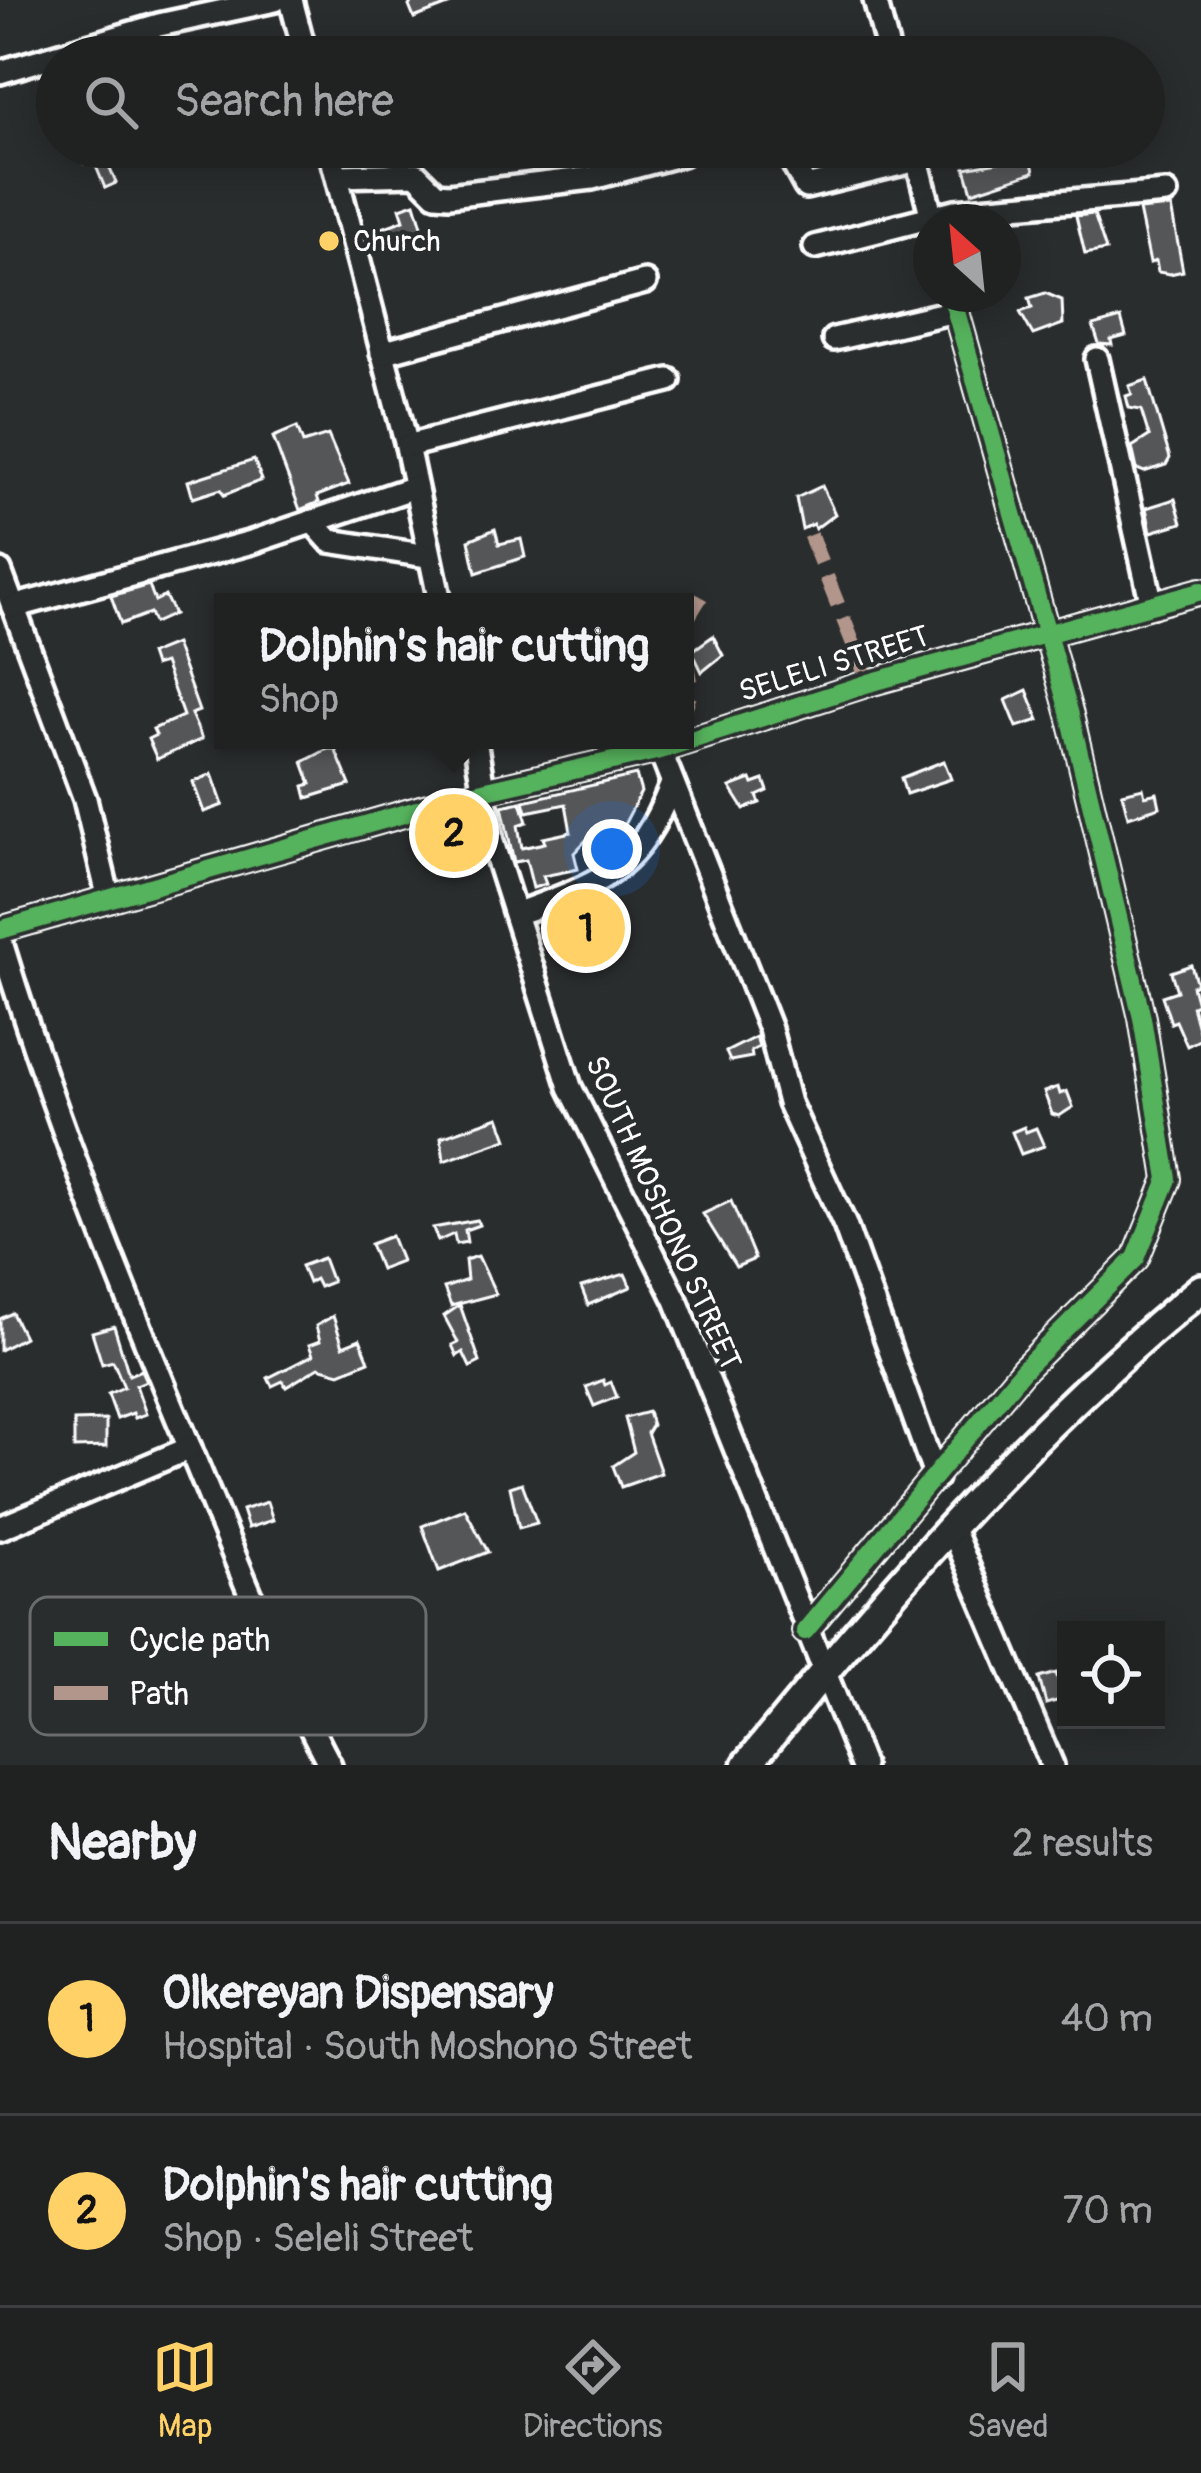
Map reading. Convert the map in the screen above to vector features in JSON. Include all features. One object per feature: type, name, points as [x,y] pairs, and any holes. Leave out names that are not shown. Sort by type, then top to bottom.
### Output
[{"type":"main road","points":[[747,1765],[952,1529],[1089,1386],[1201,1288]]},
{"type":"street","points":[[122,36],[275,0]]},
{"type":"street","points":[[291,0],[300,36]]},
{"type":"street","points":[[875,0],[884,36]]},
{"type":"street","points":[[0,72],[36,61]]},
{"type":"street","points":[[335,168],[407,446],[438,593]]},
{"type":"street","points":[[337,176],[416,174],[436,194],[449,195],[592,178],[630,168]]},
{"type":"street","points":[[796,168],[806,187],[867,168]]},
{"type":"street","points":[[919,168],[929,204]]},
{"type":"street","points":[[1021,209],[1166,193]]},
{"type":"street","points":[[814,247],[913,224]]},
{"type":"street","points":[[382,352],[645,282]]},
{"type":"street","points":[[834,339],[921,312]]},
{"type":"street","points":[[805,1631],[1023,1370],[1136,1258],[1168,1179],[1142,1018],[1070,716],[956,312]]},
{"type":"street","points":[[1096,358],[1152,605]]},
{"type":"street","points":[[407,446],[669,380]]},
{"type":"street","points":[[13,607],[415,487]]},
{"type":"street","points":[[312,521],[330,541],[351,548],[428,556]]},
{"type":"street","points":[[0,571],[85,799],[108,895]]},
{"type":"street","name":"SELELI STREET","points":[[694,740],[1201,591]]},
{"type":"street","name":"SOUTH MOSHONO STREET","points":[[477,749],[487,790],[488,826],[570,1087],[669,1285],[862,1765]]},
{"type":"street","name":"SELELI STREET","points":[[0,930],[108,895],[487,790],[663,749]]},
{"type":"street","points":[[660,750],[770,1028],[789,1103],[844,1225],[936,1478]]},
{"type":"street","points":[[516,914],[585,888],[637,853],[654,829],[671,786]]},
{"type":"street","points":[[0,940],[57,1122],[116,1278],[250,1597]]},
{"type":"street","points":[[0,1528],[190,1448]]},
{"type":"street","points":[[952,1529],[1052,1765]]},
{"type":"street","points":[[315,1735],[330,1765]]},
{"type":"building","points":[[413,0],[461,0],[414,18],[409,6]]},
{"type":"building","points":[[97,168],[110,168],[116,183],[105,188]]},
{"type":"building","points":[[965,168],[1033,168],[1034,172],[972,192]]},
{"type":"building","points":[[415,203],[425,236],[373,252],[369,233],[404,220],[400,208]]},
{"type":"building","points":[[1171,207],[1183,271],[1170,274],[1158,272],[1156,261],[1150,263],[1139,210]]},
{"type":"building","points":[[1094,214],[1106,250],[1085,254],[1076,216]]},
{"type":"building","points":[[1045,293],[1062,300],[1063,324],[1033,335],[1020,312],[1032,308],[1029,298]]},
{"type":"building","points":[[1121,318],[1126,336],[1111,340],[1112,345],[1099,344],[1093,326]]},
{"type":"building","points":[[1147,380],[1170,458],[1166,465],[1144,472],[1137,469],[1132,447],[1149,436],[1141,410],[1129,408],[1126,396],[1132,394],[1129,386]]},
{"type":"building","points":[[297,427],[303,443],[328,435],[349,484],[317,496],[319,502],[300,510],[273,437]]},
{"type":"building","points":[[254,460],[262,480],[224,495],[221,489],[193,498],[188,481]]},
{"type":"building","points":[[822,486],[835,514],[815,529],[813,524],[802,529],[796,498]]},
{"type":"building","points":[[1175,499],[1182,523],[1151,532],[1146,508]]},
{"type":"building","points":[[495,529],[499,544],[521,539],[525,557],[476,573],[469,540]]},
{"type":"building","points":[[149,585],[155,601],[165,596],[174,614],[154,623],[150,613],[121,624],[111,596]]},
{"type":"building","points":[[713,636],[723,655],[702,672],[694,650]]},
{"type":"building","points":[[175,644],[199,711],[191,714],[202,739],[157,759],[148,739],[156,735],[153,729],[183,716],[164,663],[154,666],[150,654]]},
{"type":"building","points":[[1027,690],[1039,720],[1017,727],[1006,700]]},
{"type":"building","points":[[335,749],[350,785],[307,798],[304,786],[311,784],[303,762]]},
{"type":"building","points":[[944,761],[951,779],[906,794],[901,778]]},
{"type":"building","points":[[212,774],[223,805],[204,812],[193,782]]},
{"type":"building","points":[[636,775],[641,792],[615,842],[593,833],[574,853],[578,869],[543,876],[546,884],[533,888],[526,860],[514,862],[502,806],[521,802],[527,822],[518,825],[522,848],[545,843],[543,838],[571,832],[566,804],[527,812],[524,801]]},
{"type":"building","points":[[751,779],[753,784],[764,780],[768,791],[757,796],[760,803],[744,809],[730,787]]},
{"type":"building","points":[[1143,788],[1145,796],[1157,793],[1160,807],[1128,817],[1122,793]]},
{"type":"building","points":[[599,915],[603,932],[574,940],[569,923]]},
{"type":"building","points":[[1191,965],[1197,984],[1192,986],[1197,1004],[1192,1006],[1201,1039],[1187,1046],[1176,1021],[1171,1023],[1162,996],[1177,991],[1171,972]]},
{"type":"building","points":[[756,1037],[759,1047],[751,1051],[752,1057],[730,1061],[726,1052]]},
{"type":"building","points":[[1058,1087],[1060,1094],[1067,1091],[1073,1107],[1059,1116],[1052,1114],[1044,1092]]},
{"type":"building","points":[[499,1117],[507,1139],[444,1161],[441,1137]]},
{"type":"building","points":[[1024,1127],[1026,1132],[1036,1128],[1044,1146],[1021,1154],[1012,1132]]},
{"type":"building","points":[[731,1201],[755,1259],[736,1267],[703,1214]]},
{"type":"building","points":[[477,1220],[479,1225],[465,1230],[467,1242],[456,1244],[454,1234],[438,1241],[433,1228]]},
{"type":"building","points":[[391,1236],[401,1261],[380,1269],[370,1244]]},
{"type":"building","points":[[478,1256],[496,1294],[451,1306],[444,1288],[467,1280],[465,1260]]},
{"type":"building","points":[[323,1258],[332,1282],[319,1287],[315,1279],[308,1283],[301,1266]]},
{"type":"building","points":[[625,1274],[631,1287],[588,1305],[581,1287]]},
{"type":"building","points":[[460,1305],[480,1362],[470,1367],[463,1352],[457,1356],[452,1345],[458,1342],[444,1316]]},
{"type":"building","points":[[12,1313],[24,1337],[0,1350],[0,1319]]},
{"type":"building","points":[[333,1316],[343,1346],[360,1339],[369,1361],[340,1373],[319,1367],[286,1387],[283,1381],[272,1386],[268,1378],[313,1355],[309,1345],[320,1341],[316,1326]]},
{"type":"building","points":[[114,1326],[129,1375],[141,1370],[146,1381],[136,1385],[146,1414],[135,1418],[133,1413],[117,1419],[108,1394],[124,1387],[113,1361],[102,1364],[92,1332]]},
{"type":"building","points":[[603,1380],[605,1385],[611,1382],[617,1397],[594,1406],[586,1387]]},
{"type":"building","points":[[648,1412],[652,1425],[647,1433],[661,1473],[621,1487],[613,1466],[634,1452],[625,1418]]},
{"type":"building","points":[[106,1420],[106,1447],[74,1448],[74,1421]]},
{"type":"building","points":[[522,1483],[537,1523],[519,1528],[510,1487]]},
{"type":"building","points":[[267,1502],[273,1520],[248,1528],[242,1510]]},
{"type":"building","points":[[465,1509],[488,1552],[439,1571],[422,1526]]},
{"type":"building","points":[[1056,1673],[1057,1701],[1046,1704],[1039,1678]]},
{"type":"marked path","points":[[810,535],[869,683]]},
{"type":"marked path","points":[[694,607],[704,591]]},
{"type":"cycle path","points":[[805,1631],[1023,1370],[1136,1258],[1168,1179],[1142,1018],[1070,715],[956,312]]},
{"type":"cycle path","points":[[694,739],[869,683],[1201,591]]},
{"type":"cycle path","points":[[0,930],[487,790],[663,749]]},
{"type":"place","name":"Church","points":[[329,241]]},
{"type":"place","name":"Dolphin's hair cutting","points":[[454,833]]},
{"type":"place","name":"Olkereyan Dispensary","points":[[586,928]]}]
